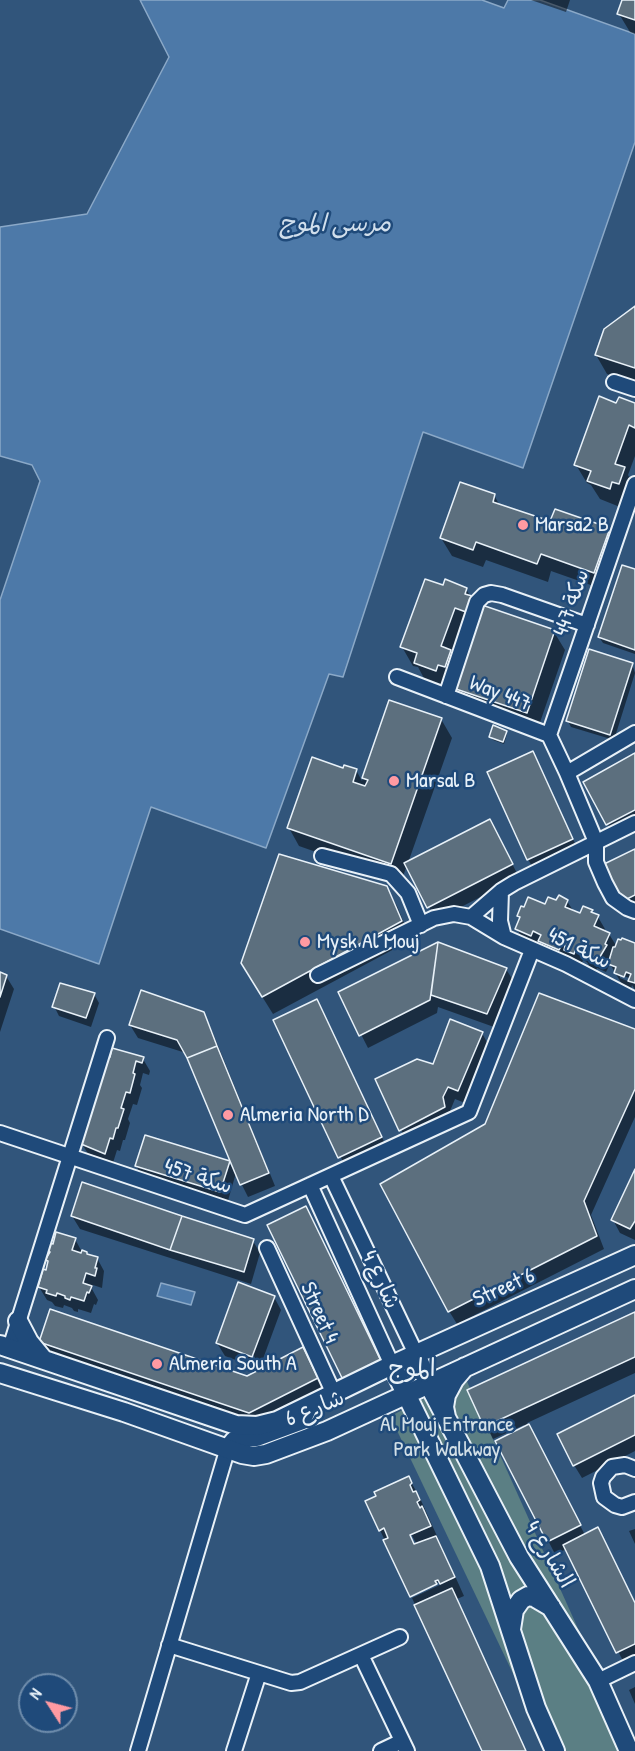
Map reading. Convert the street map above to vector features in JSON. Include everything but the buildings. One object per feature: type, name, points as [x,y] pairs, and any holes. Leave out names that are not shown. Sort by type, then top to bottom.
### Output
[{"type":"street","points":[[614,382],[635,389]]},
{"type":"street","name":"سكة 447","points":[[549,735],[635,486]]},
{"type":"street","points":[[446,696],[477,602],[484,595],[491,593],[501,595],[587,625]]},
{"type":"street","name":"Way 447","points":[[397,677],[549,735],[596,842],[596,862],[613,898],[635,911]]},
{"type":"street","points":[[635,722],[635,728]]},
{"type":"street","points":[[567,773],[635,733]]},
{"type":"street","points":[[318,975],[443,915],[471,917],[501,891],[635,824]]},
{"type":"street","points":[[322,856],[391,874],[408,893],[421,925]]},
{"type":"street","points":[[501,891],[500,921],[504,936]]},
{"type":"street","name":"سكة 451","points":[[471,917],[504,936],[566,964],[635,1000]]},
{"type":"street","name":"سكة 457","points":[[0,1133],[245,1215],[469,1112],[532,950]]},
{"type":"street","points":[[1,1373],[5,1347],[18,1321],[107,1038]]},
{"type":"street","name":"شارع 4","points":[[331,1176],[428,1383]]},
{"type":"street","name":"شارع 4","points":[[310,1185],[392,1365],[408,1394]]},
{"type":"street","name":"Street 4","points":[[267,1248],[334,1394]]},
{"type":"street","name":"Street 6","points":[[392,1365],[635,1255]]},
{"type":"street","name":"شارع 6","points":[[1,1373],[124,1412],[228,1449],[248,1455],[266,1454],[327,1431],[635,1289]]},
{"type":"street","points":[[18,1321],[29,1342],[45,1360]]},
{"type":"street","name":"شارع 6","points":[[5,1347],[236,1425],[257,1426],[277,1421],[392,1365]]},
{"type":"street","points":[[446,1418],[444,1407],[446,1395],[465,1366]]},
{"type":"street","name":"الشارع 4","points":[[428,1383],[519,1557],[598,1681],[629,1751]]},
{"type":"street","points":[[408,1394],[490,1566],[536,1708],[555,1751]]},
{"type":"street","points":[[138,1751],[228,1449],[233,1439],[257,1439],[303,1422],[311,1405]]},
{"type":"street","points":[[374,1409],[399,1407],[409,1410],[419,1419]]},
{"type":"street","points":[[635,1469],[625,1465],[612,1467],[603,1477],[602,1484],[604,1497],[615,1505],[622,1507],[635,1502]]},
{"type":"street","points":[[511,1631],[513,1610],[521,1600],[528,1596],[552,1608]]},
{"type":"street","points":[[169,1645],[291,1683],[300,1682],[400,1637]]},
{"type":"street","points":[[361,1655],[405,1746],[381,1751]]},
{"type":"street","points":[[598,1681],[635,1662]]},
{"type":"street","points":[[234,1751],[259,1673]]},
{"type":"green space","name":"Al Mouj Entrance Park Walkway","points":[[465,1377],[633,1751],[550,1751],[391,1418]]},
{"type":"water","name":"مرسى الموج","points":[[140,0],[482,0],[504,8],[508,0],[540,0],[635,34],[635,142],[523,468],[423,432],[343,677],[329,674],[266,848],[151,807],[99,964],[0,929],[0,600],[40,481],[32,465],[0,456],[0,227],[87,214],[169,57]]},
{"type":"water","points":[[161,1283],[195,1292],[191,1305],[157,1296]]},
{"type":"place","name":"Marsa2 B","points":[[523,525]]},
{"type":"place","name":"Marsal B","points":[[394,781]]},
{"type":"place","name":"Mysk Al Mouj","points":[[305,942]]},
{"type":"place","name":"Almeria North D","points":[[228,1115]]},
{"type":"place","name":"Almeria South A","points":[[157,1364]]},
{"type":"district","name":"الموج","points":[[412,1370]]}]
